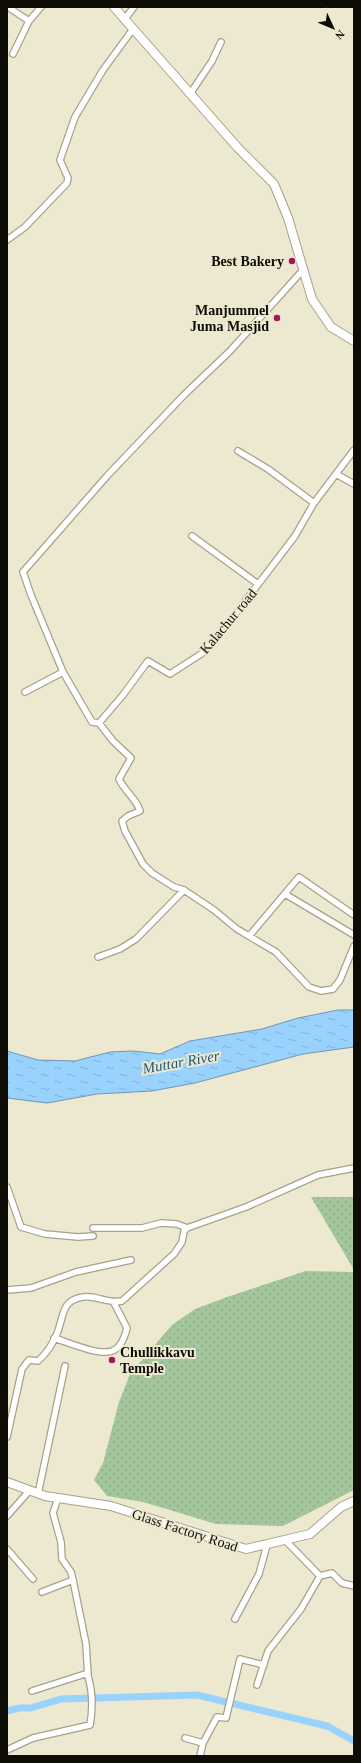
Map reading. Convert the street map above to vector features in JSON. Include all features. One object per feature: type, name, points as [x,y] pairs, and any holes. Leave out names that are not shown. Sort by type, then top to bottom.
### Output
[{"type":"main road","points":[[114,7],[238,148],[274,184],[288,218],[312,299],[330,327],[354,341]]},
{"type":"main road","name":"Glass Factory Road","points":[[7,1482],[38,1494],[111,1506],[246,1549],[310,1534],[341,1507],[354,1501]]},
{"type":"street","points":[[8,7],[29,21]]},
{"type":"street","points":[[13,54],[29,21],[41,7]]},
{"type":"street","points":[[124,20],[134,7]]},
{"type":"street","points":[[7,240],[25,226],[67,183],[68,178],[60,160],[75,117],[103,70],[132,29]]},
{"type":"street","points":[[190,94],[212,61],[221,42]]},
{"type":"street","points":[[304,270],[230,351],[200,379],[147,434],[23,572],[63,672],[92,722],[99,723],[104,732],[131,758],[119,779],[123,788],[138,802],[140,811],[128,816],[122,821],[143,864],[152,873],[174,887],[184,890],[214,910],[237,928],[276,952],[309,987],[321,991],[333,989],[340,980],[354,946]]},
{"type":"street","name":"Kalachur road","points":[[99,723],[123,695],[148,661],[170,674],[201,654],[221,633],[295,536],[314,503],[354,450]]},
{"type":"street","points":[[238,451],[268,469],[314,503]]},
{"type":"street","points":[[336,474],[354,484]]},
{"type":"street","points":[[192,536],[258,584]]},
{"type":"street","points":[[25,692],[63,672]]},
{"type":"street","points":[[250,936],[299,877],[354,915]]},
{"type":"street","points":[[98,958],[120,949],[136,940],[184,890]]},
{"type":"street","points":[[285,894],[354,935]]},
{"type":"street","points":[[7,1437],[22,1369],[29,1360],[38,1361],[46,1353],[54,1338],[65,1307],[71,1300],[84,1296],[114,1302],[122,1301],[174,1254],[182,1242],[184,1231],[187,1228],[246,1207],[318,1175],[354,1168]]},
{"type":"street","points":[[7,1187],[21,1227],[45,1234],[78,1237],[93,1236]]},
{"type":"street","points":[[93,1228],[142,1228],[160,1223],[177,1224],[187,1228]]},
{"type":"street","points":[[7,1290],[31,1288],[76,1272],[131,1260]]},
{"type":"street","points":[[54,1338],[95,1350],[112,1351],[118,1346],[124,1337],[127,1328],[114,1302]]},
{"type":"street","points":[[38,1494],[65,1366]]},
{"type":"street","points":[[7,1516],[30,1490]]},
{"type":"street","points":[[7,1750],[33,1738],[90,1725],[92,1697],[88,1676],[86,1644],[71,1572],[62,1559],[61,1542],[53,1513],[58,1498]]},
{"type":"street","points":[[285,1540],[320,1576]]},
{"type":"street","points":[[235,1619],[259,1574],[267,1545]]},
{"type":"street","points":[[7,1549],[33,1579]]},
{"type":"street","points":[[257,1685],[268,1651],[301,1609],[320,1576],[332,1572],[342,1582],[354,1586]]},
{"type":"street","points":[[42,1592],[73,1580]]},
{"type":"street","points":[[200,1756],[203,1743],[217,1717],[226,1718],[240,1659],[264,1665]]},
{"type":"street","points":[[32,1691],[85,1674],[88,1676]]},
{"type":"street","points":[[185,1738],[203,1743]]},
{"type":"green space","points":[[311,1197],[354,1197],[354,1270]]},
{"type":"green space","points":[[306,1271],[354,1272],[354,1490],[283,1526],[216,1524],[143,1502],[107,1496],[94,1480],[103,1463],[119,1402],[130,1374],[172,1325],[195,1309]]},
{"type":"water","name":"Muttar River","points":[[338,1010],[354,1010],[354,1047],[303,1054],[195,1083],[152,1091],[97,1094],[47,1103],[7,1098],[7,1051],[38,1060],[75,1061],[110,1052],[133,1051],[160,1054],[190,1041],[262,1029],[298,1018]]},
{"type":"waterway","points":[[7,1711],[20,1708],[31,1708],[61,1699],[197,1695],[327,1726],[354,1741]]},
{"type":"place","name":"Best Bakery","points":[[292,261]]},
{"type":"place","name":"Manjummel Juma Masjid","points":[[277,318]]},
{"type":"place","name":"Chullikkavu Temple","points":[[112,1360]]}]
